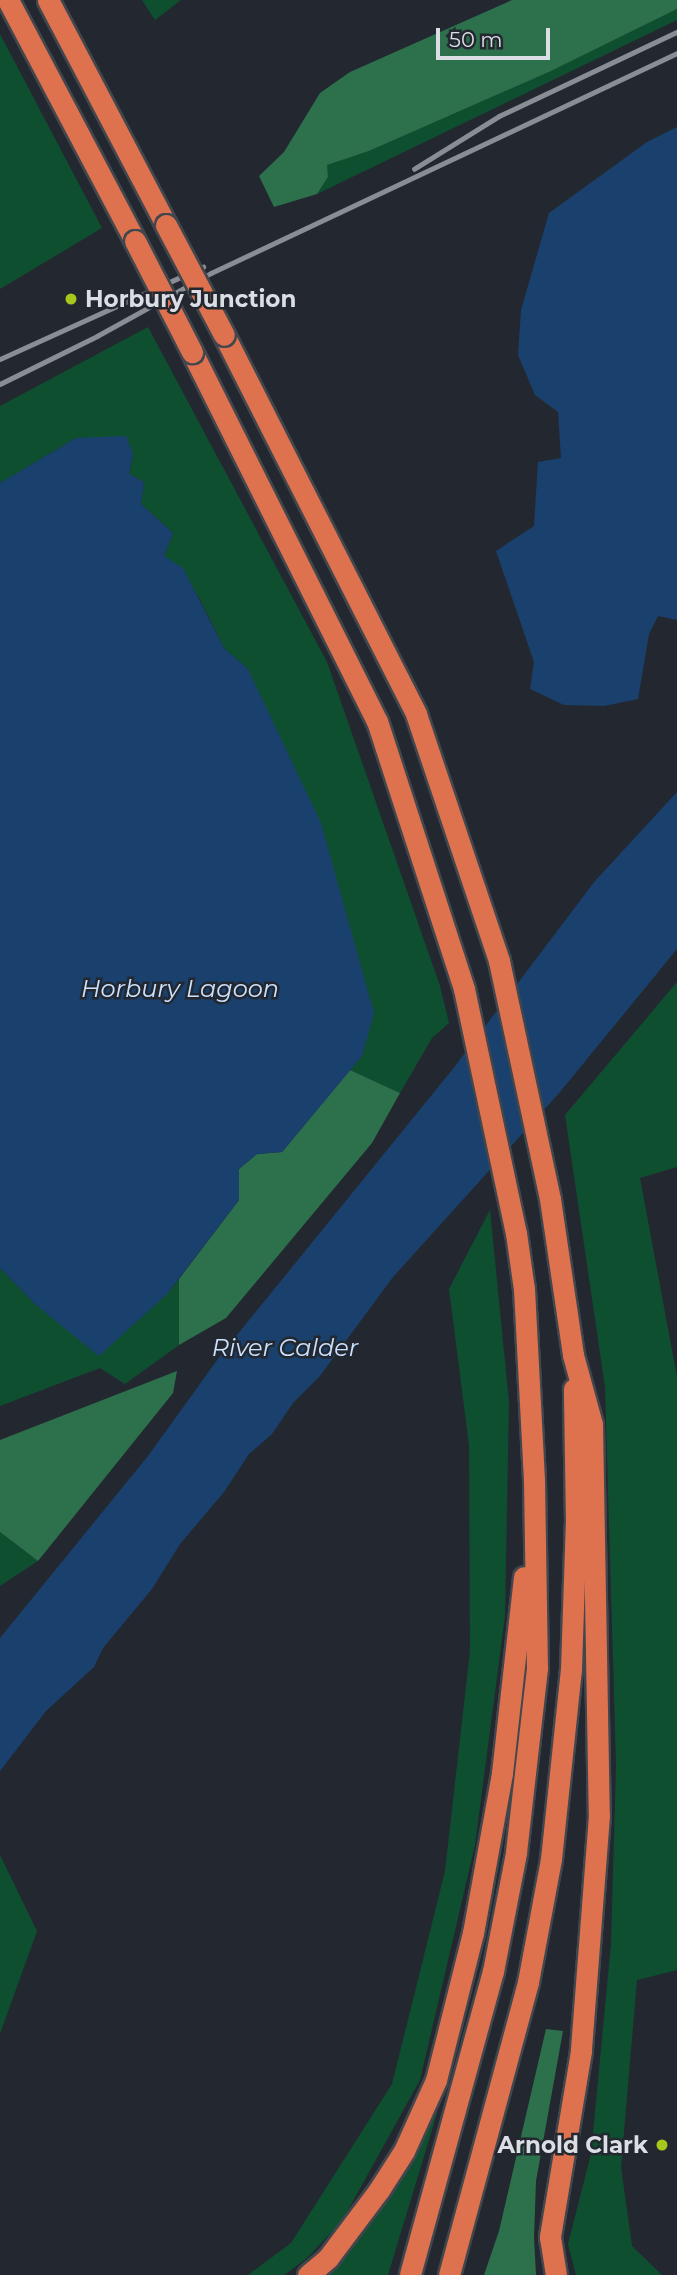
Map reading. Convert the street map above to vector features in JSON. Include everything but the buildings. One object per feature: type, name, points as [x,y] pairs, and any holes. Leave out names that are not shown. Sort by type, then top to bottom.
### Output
[{"type":"highway","points":[[8,0],[192,352],[377,721],[464,989],[516,1233],[524,1289],[534,1480],[537,1668],[516,1853],[493,1971],[410,2275]]},
{"type":"highway","points":[[48,0],[224,335],[416,714],[499,961],[550,1199],[573,1355],[592,1424],[599,1815],[581,2051],[551,2237],[556,2275]]},
{"type":"highway","points":[[449,2275],[528,1982],[551,1859],[571,1669],[576,1522],[573,1355]]},
{"type":"highway","points":[[308,2275],[328,2258],[379,2190],[404,2151],[436,2080],[473,1933],[502,1773],[534,1480]]},
{"type":"green space","points":[[142,0],[181,0],[155,20]]},
{"type":"green space","points":[[512,0],[677,0],[677,9],[549,72],[369,151],[327,165],[328,177],[317,194],[274,207],[259,176],[284,152],[320,93],[350,72]]},
{"type":"green space","points":[[677,9],[677,20],[317,194],[328,177],[326,165],[369,151],[549,72]]},
{"type":"green space","points":[[0,34],[102,228],[0,289]]},
{"type":"green space","points":[[148,327],[327,662],[440,986],[449,1023],[432,1038],[400,1093],[350,1070],[362,1056],[248,669],[224,648],[198,596],[164,556],[173,533],[141,504],[144,482],[129,474],[133,454],[76,438],[0,483],[0,406]]},
{"type":"green space","points":[[677,982],[677,1167],[640,1178],[677,1377],[677,1970],[637,1980],[621,2167],[632,2246],[662,2275],[576,2275],[568,2244],[591,2154],[611,1944],[616,1765],[605,1387],[565,1115]]},
{"type":"green space","points":[[350,1070],[400,1093],[372,1143],[226,1318],[179,1345],[179,1279],[239,1200],[239,1169],[257,1154],[282,1152]]},
{"type":"green space","points":[[490,1210],[509,1402],[505,1616],[475,1845],[420,2080],[342,2221],[306,2259],[284,2275],[248,2275],[291,2243],[392,2084],[445,1871],[470,1651],[469,1445],[449,1289]]},
{"type":"green space","points":[[0,1268],[36,1305],[167,1294],[179,1279],[179,1345],[125,1384],[100,1368],[0,1406]]},
{"type":"green space","points":[[177,1371],[173,1393],[38,1561],[0,1532],[0,1440]]},
{"type":"green space","points":[[0,1532],[38,1561],[0,1586]]},
{"type":"green space","points":[[0,1855],[37,1931],[0,2034]]},
{"type":"green space","points":[[546,2029],[563,2031],[536,2181],[536,2275],[484,2275],[499,2231]]},
{"type":"green space","points":[[438,2110],[388,2275],[326,2275],[360,2238],[397,2187]]},
{"type":"water","points":[[677,127],[677,620],[658,616],[649,634],[638,699],[604,706],[564,705],[530,689],[534,662],[496,551],[534,526],[538,462],[561,458],[558,412],[535,395],[518,355],[521,310],[549,213],[647,142]]},
{"type":"water","name":"Horbury Lagoon","points":[[126,436],[133,454],[129,474],[144,482],[141,504],[173,533],[164,556],[183,568],[224,648],[248,669],[321,823],[374,1013],[362,1056],[282,1152],[257,1154],[239,1169],[239,1200],[167,1294],[99,1356],[36,1305],[0,1268],[0,483],[76,438]]},
{"type":"water","name":"River Calder","points":[[677,792],[677,949],[560,1092],[393,1277],[320,1376],[293,1403],[272,1434],[249,1454],[224,1492],[180,1544],[152,1589],[103,1648],[94,1667],[46,1711],[0,1771],[0,1638],[148,1456],[220,1356],[452,1070],[595,881]]},
{"type":"railway","points":[[414,169],[499,116],[677,32]]},
{"type":"railway","points":[[0,384],[97,336],[211,273],[677,53]]},
{"type":"railway","points":[[0,359],[203,267]]},
{"type":"place","name":"Horbury Junction","points":[[71,299]]},
{"type":"place","name":"Arnold Clark","points":[[662,2145]]}]
